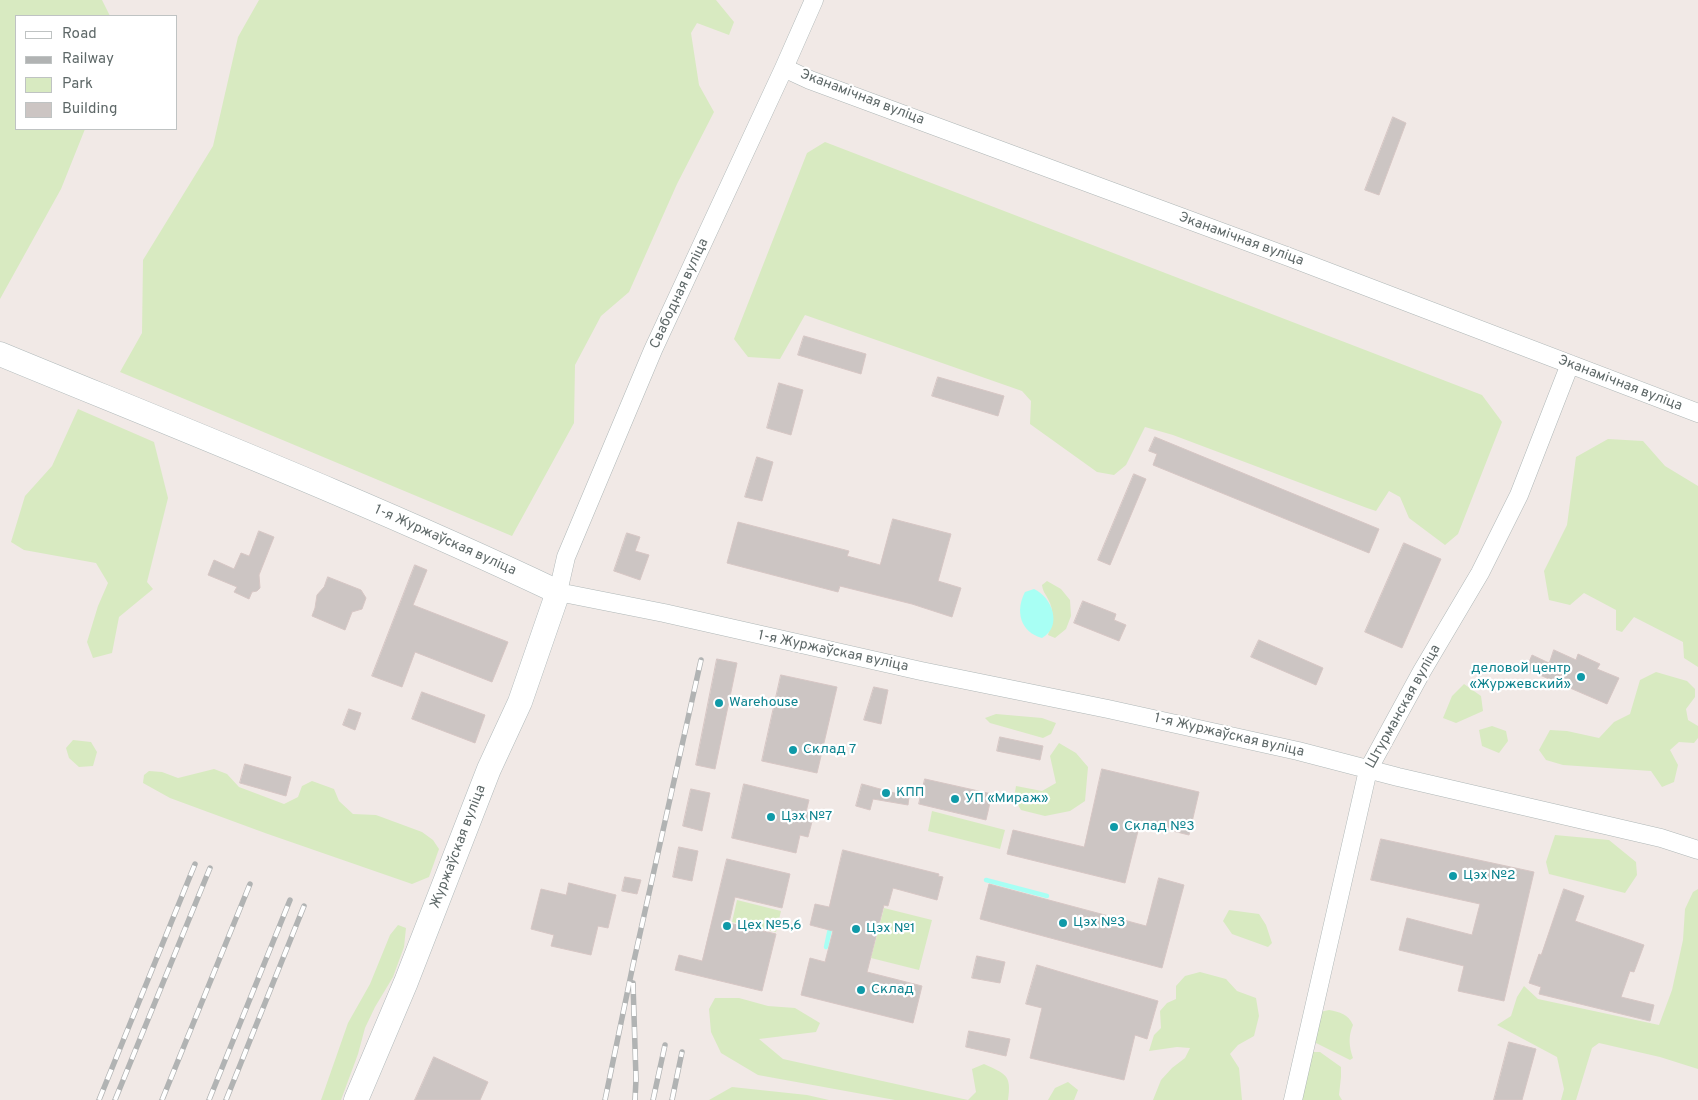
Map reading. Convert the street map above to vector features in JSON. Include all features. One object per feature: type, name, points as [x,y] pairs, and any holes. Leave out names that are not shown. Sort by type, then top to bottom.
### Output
[{"type":"street","name":"Свабодная вуліца","points":[[558,592],[566,557],[653,350],[814,0]]},
{"type":"street","name":"Эканамічная вуліца","points":[[784,68],[810,80],[1280,254],[1698,413]]},
{"type":"street","name":"1-я Журжаўская вуліца","points":[[0,354],[323,487],[461,546],[558,592],[664,613],[921,671],[1108,709],[1298,751],[1368,770],[1661,838],[1698,850]]},
{"type":"street","name":"Штурманская вуліца","points":[[1293,1100],[1368,770],[1422,671],[1480,573],[1519,495],[1570,364]]},
{"type":"street","name":"Журжаўская вуліца","points":[[356,1100],[406,982],[489,769],[520,702],[558,592]]},
{"type":"green space","points":[[0,0],[102,0],[110,15],[15,15],[15,130],[85,130],[61,189],[0,299]]},
{"type":"green space","points":[[259,0],[716,0],[734,22],[729,35],[697,23],[691,33],[699,85],[714,112],[677,184],[629,292],[601,316],[575,365],[574,423],[512,536],[120,372],[142,333],[143,260],[213,146],[238,37]]},
{"type":"green space","points":[[825,142],[1482,395],[1502,422],[1458,534],[1445,545],[1409,518],[1400,497],[1389,491],[1376,511],[1173,435],[1145,427],[1126,465],[1114,475],[1097,472],[1030,424],[1031,401],[1022,391],[805,315],[780,359],[748,357],[734,339],[807,153]]},
{"type":"green space","points":[[78,409],[154,442],[168,498],[147,582],[153,589],[119,617],[112,653],[93,658],[87,642],[98,606],[108,583],[96,563],[24,550],[11,542],[25,496],[52,466]]},
{"type":"green space","points":[[1608,439],[1643,441],[1665,466],[1698,486],[1698,667],[1684,658],[1683,642],[1634,617],[1622,632],[1616,630],[1616,610],[1584,593],[1570,605],[1549,600],[1544,571],[1567,525],[1576,457]]},
{"type":"green space","points":[[1047,581],[1061,589],[1070,600],[1071,616],[1066,629],[1055,638],[1048,635],[1052,622],[1052,612],[1042,585]]},
{"type":"green space","points":[[1656,672],[1687,681],[1695,689],[1695,697],[1686,709],[1688,720],[1698,726],[1698,738],[1694,743],[1679,742],[1670,750],[1678,765],[1674,782],[1662,787],[1651,771],[1563,765],[1546,760],[1539,750],[1550,730],[1567,731],[1599,738],[1614,722],[1630,714],[1640,680]]},
{"type":"green space","points":[[1464,684],[1481,696],[1483,711],[1456,723],[1443,718],[1452,696]]},
{"type":"green space","points":[[996,714],[1042,718],[1056,723],[1051,734],[1043,738],[990,723],[985,718]]},
{"type":"green space","points":[[1492,726],[1506,731],[1508,741],[1499,753],[1482,746],[1479,730]]},
{"type":"green space","points":[[73,740],[91,742],[97,752],[93,766],[79,767],[69,758],[66,748]]},
{"type":"green space","points":[[1059,743],[1076,753],[1088,767],[1085,801],[1070,811],[1045,816],[1021,810],[1014,798],[1016,786],[1042,791],[1056,783],[1050,756]]},
{"type":"green space","points":[[214,769],[227,774],[239,787],[284,804],[298,797],[302,786],[312,781],[334,789],[339,801],[353,814],[376,815],[422,832],[433,840],[439,849],[429,877],[412,884],[170,798],[143,783],[144,775],[149,771],[162,772],[178,778]]},
{"type":"green space","points":[[932,811],[1005,830],[1000,849],[928,831]]},
{"type":"green space","points":[[1555,835],[1609,840],[1636,862],[1637,875],[1625,893],[1549,874],[1546,862]]},
{"type":"green space","points":[[1698,889],[1698,1069],[1660,1057],[1599,1043],[1592,1048],[1576,1100],[1561,1100],[1564,1089],[1557,1057],[1497,1025],[1511,1016],[1517,997],[1524,986],[1538,999],[1659,1025],[1672,990],[1683,940],[1685,909],[1693,892]]},
{"type":"green space","points":[[737,900],[781,911],[776,932],[732,922]]},
{"type":"green space","points":[[884,908],[932,920],[919,970],[871,958]]},
{"type":"green space","points":[[1229,910],[1259,914],[1266,925],[1272,943],[1268,947],[1232,934],[1223,921]]},
{"type":"green space","points":[[398,925],[406,928],[404,947],[393,977],[365,1028],[358,1054],[341,1100],[321,1100],[348,1023],[370,984],[390,935]]},
{"type":"green space","points":[[1200,972],[1226,979],[1237,991],[1256,998],[1259,1016],[1254,1036],[1238,1045],[1230,1054],[1239,1068],[1242,1100],[1153,1100],[1161,1080],[1185,1058],[1190,1048],[1177,1047],[1149,1051],[1154,1035],[1161,1028],[1160,1011],[1167,1003],[1176,999],[1176,986],[1185,976]]},
{"type":"green space","points":[[715,998],[739,998],[768,1006],[795,1008],[820,1023],[816,1032],[759,1039],[783,1059],[968,1100],[895,1100],[758,1075],[721,1053],[711,1032],[709,1009]]},
{"type":"green space","points":[[1329,1010],[1343,1014],[1349,1018],[1353,1025],[1350,1042],[1353,1058],[1350,1060],[1312,1041],[1320,1012]]},
{"type":"green space","points":[[1310,1052],[1320,1052],[1341,1067],[1339,1095],[1342,1100],[1299,1100]]},
{"type":"green space","points":[[984,1064],[1002,1073],[1008,1080],[1008,1100],[968,1100],[976,1092],[972,1069]]},
{"type":"green space","points":[[1068,1082],[1078,1090],[1074,1100],[1048,1100],[1055,1088]]},
{"type":"green space","points":[[732,1087],[807,1095],[829,1100],[709,1100]]},
{"type":"water","points":[[1034,589],[1046,598],[1053,612],[1052,626],[1042,638],[1024,626],[1020,613],[1020,606],[1025,592]]},
{"type":"building","points":[[1393,117],[1406,123],[1379,195],[1365,190]]},
{"type":"building","points":[[804,336],[866,354],[861,374],[798,355]]},
{"type":"building","points":[[938,377],[1004,396],[998,416],[932,396]]},
{"type":"building","points":[[779,383],[803,390],[791,435],[767,428]]},
{"type":"building","points":[[1155,437],[1379,529],[1369,553],[1153,465],[1157,454],[1149,451]]},
{"type":"building","points":[[757,457],[773,462],[762,501],[745,497]]},
{"type":"building","points":[[1134,474],[1146,479],[1110,565],[1098,560]]},
{"type":"building","points":[[893,519],[951,534],[938,581],[961,588],[952,617],[912,604],[840,586],[838,592],[727,563],[738,522],[849,551],[847,556],[880,565]]},
{"type":"building","points":[[259,531],[274,537],[259,575],[260,588],[252,592],[249,599],[234,592],[237,587],[208,575],[214,560],[234,569],[241,553],[249,556]]},
{"type":"building","points":[[627,533],[640,537],[635,551],[649,555],[640,580],[614,571]]},
{"type":"building","points":[[1404,543],[1441,559],[1402,648],[1365,632]]},
{"type":"building","points":[[415,565],[427,570],[413,605],[508,642],[492,682],[415,652],[402,687],[372,676]]},
{"type":"building","points":[[328,577],[361,590],[366,598],[362,609],[352,612],[345,630],[312,616],[317,595],[324,587]]},
{"type":"building","points":[[1083,601],[1116,614],[1114,620],[1126,625],[1119,641],[1074,623]]},
{"type":"building","points":[[1259,640],[1323,668],[1316,685],[1251,657]]},
{"type":"building","name":"деловой центр «Журжевский»","points":[[1554,650],[1576,660],[1578,654],[1600,664],[1597,669],[1619,678],[1607,704],[1526,669],[1532,655],[1549,663]]},
{"type":"building","name":"Warehouse","points":[[717,659],[737,663],[715,769],[696,765]]},
{"type":"building","points":[[781,675],[837,687],[817,773],[762,761]]},
{"type":"building","points":[[874,687],[888,690],[881,724],[864,720]]},
{"type":"building","points":[[422,692],[485,715],[475,743],[412,719]]},
{"type":"building","points":[[349,709],[361,713],[355,730],[343,725]]},
{"type":"building","points":[[1000,737],[1043,746],[1040,760],[997,751]]},
{"type":"building","points":[[245,764],[291,777],[286,796],[240,783]]},
{"type":"building","name":"Склад №3","points":[[1102,769],[1199,792],[1189,835],[1140,823],[1125,883],[1007,854],[1013,830],[1084,847]]},
{"type":"building","name":"УП «Мираж»","points":[[925,779],[992,794],[986,820],[919,804]]},
{"type":"building","name":"Цэх №7","points":[[744,784],[809,800],[806,812],[814,814],[808,837],[800,835],[796,853],[732,838]]},
{"type":"building","points":[[862,784],[909,797],[908,805],[873,799],[870,810],[856,806]]},
{"type":"building","points":[[691,789],[710,793],[702,831],[683,826]]},
{"type":"building","points":[[1381,839],[1534,872],[1504,1001],[1458,991],[1464,966],[1399,950],[1407,918],[1472,935],[1480,904],[1371,880]]},
{"type":"building","points":[[679,847],[698,851],[692,881],[673,877]]},
{"type":"building","points":[[843,850],[939,874],[938,876],[943,877],[937,900],[893,888],[888,906],[884,905],[867,972],[922,986],[913,1023],[801,995],[810,958],[825,962],[833,931],[810,925],[815,904],[829,907]]},
{"type":"building","name":"Цех №5,6","points":[[727,859],[790,874],[782,908],[735,897],[729,923],[776,934],[762,991],[675,970],[679,955],[702,961]]},
{"type":"building","points":[[625,877],[641,880],[637,894],[622,891]]},
{"type":"building","name":"Цэх №3","points":[[1159,878],[1184,885],[1162,968],[980,919],[989,884],[1146,926]]},
{"type":"building","points":[[569,883],[616,895],[608,928],[598,926],[591,955],[551,946],[554,935],[531,929],[541,889],[566,895]]},
{"type":"building","points":[[1564,889],[1584,896],[1575,921],[1644,945],[1634,972],[1630,971],[1621,997],[1654,1005],[1650,1021],[1539,994],[1541,987],[1529,983]]},
{"type":"building","points":[[977,956],[1005,962],[1000,983],[972,978]]},
{"type":"building","points":[[1037,965],[1158,1001],[1147,1039],[1135,1035],[1124,1080],[1030,1058],[1042,1008],[1026,1004]]},
{"type":"building","points":[[969,1031],[1010,1039],[1006,1056],[966,1047]]},
{"type":"building","points":[[1509,1042],[1536,1049],[1522,1100],[1494,1100]]},
{"type":"building","points":[[434,1057],[488,1082],[480,1100],[415,1100]]},
{"type":"waterway","points":[[986,880],[1047,896]]},
{"type":"waterway","points":[[826,947],[831,924]]},
{"type":"railway","points":[[605,1100],[701,660]]},
{"type":"railway","points":[[99,1100],[195,864]]},
{"type":"railway","points":[[115,1100],[210,868]]},
{"type":"railway","points":[[162,1100],[250,884]]},
{"type":"railway","points":[[209,1100],[290,900]]},
{"type":"railway","points":[[226,1100],[304,906]]},
{"type":"railway","points":[[633,983],[635,1100]]},
{"type":"railway","points":[[653,1100],[665,1045]]},
{"type":"railway","points":[[672,1100],[682,1052]]},
{"type":"place","name":"деловой центр «Журжевский»","points":[[1581,677]]},
{"type":"place","name":"Warehouse","points":[[719,703]]},
{"type":"place","name":"Склад 7","points":[[793,750]]},
{"type":"place","name":"КПП","points":[[886,793]]},
{"type":"place","name":"УП «Мираж»","points":[[955,799]]},
{"type":"place","name":"Цэх №7","points":[[771,817]]},
{"type":"place","name":"Склад №3","points":[[1114,827]]},
{"type":"place","name":"Цэх №2","points":[[1453,876]]},
{"type":"place","name":"Цэх №3","points":[[1063,923]]},
{"type":"place","name":"Цех №5,6","points":[[727,926]]},
{"type":"place","name":"Цэх №1","points":[[856,929]]},
{"type":"place","name":"Склад","points":[[861,990]]}]
